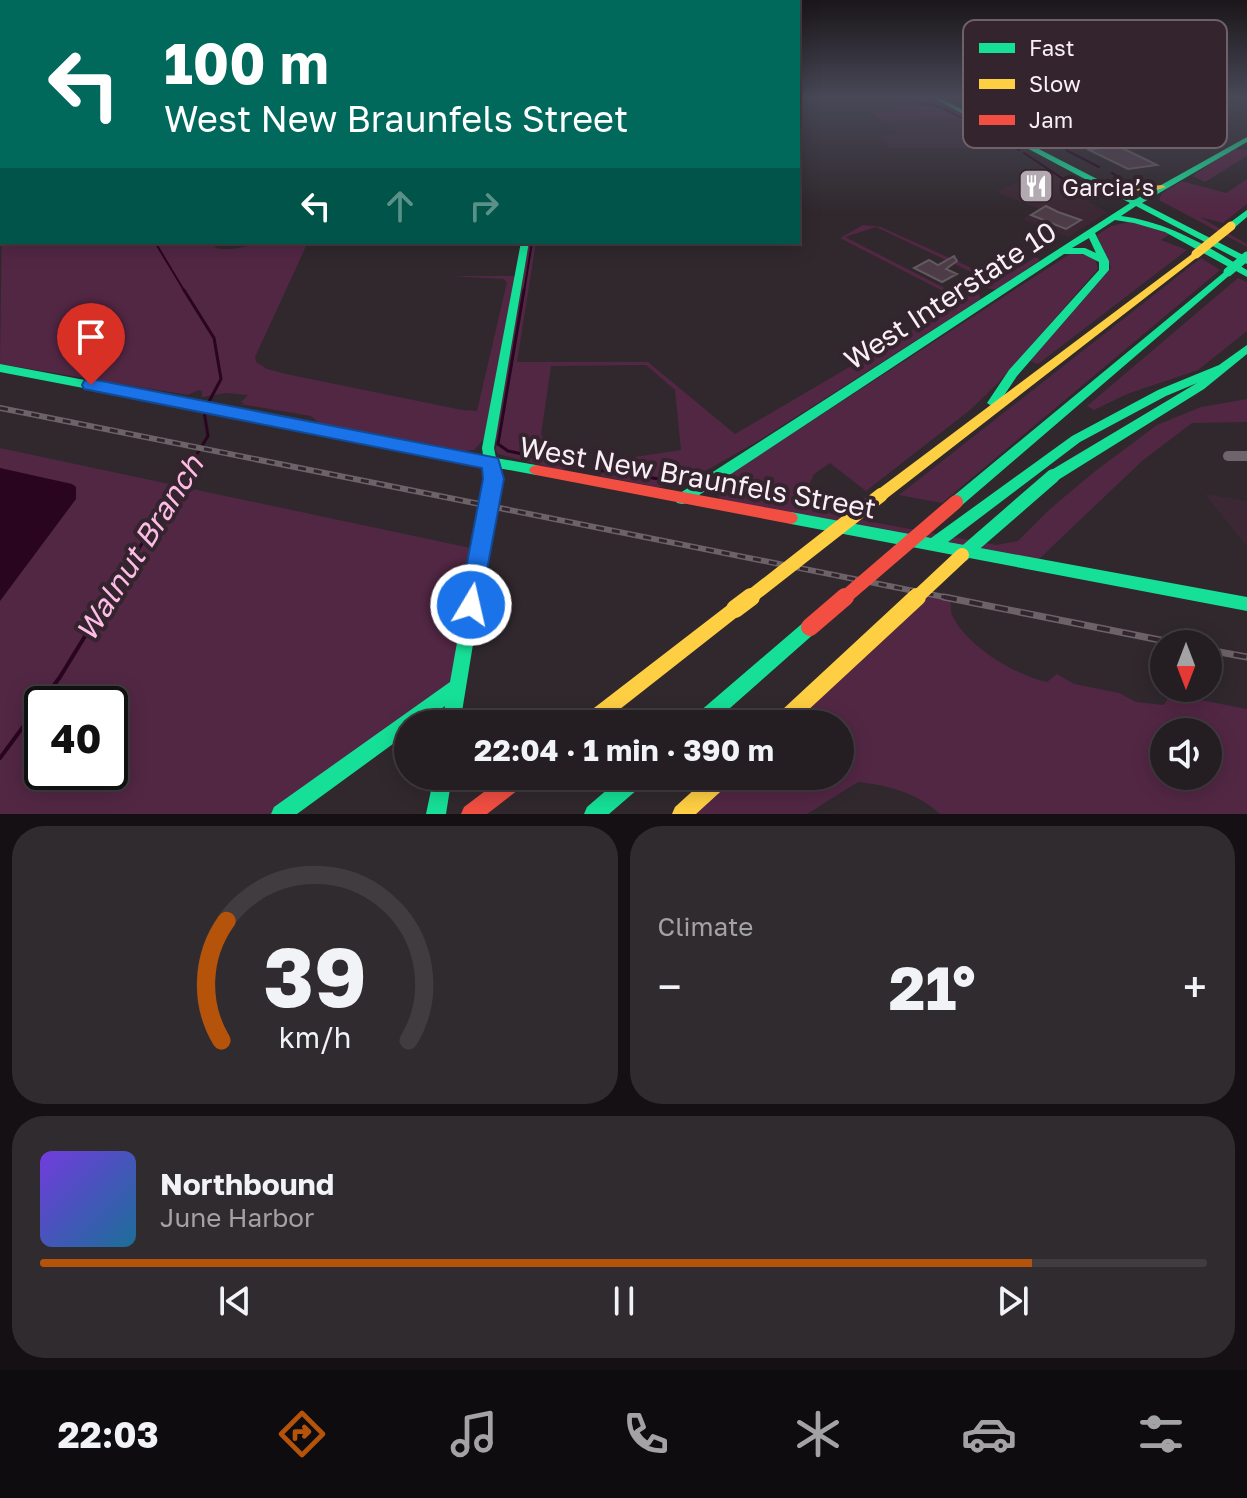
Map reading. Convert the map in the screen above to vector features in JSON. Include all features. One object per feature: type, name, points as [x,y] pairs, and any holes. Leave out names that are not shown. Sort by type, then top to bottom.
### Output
[{"type":"main road","name":"West Interstate 10","points":[[682,499],[1140,200],[1247,139]]},
{"type":"main road","points":[[714,710],[1247,256],[1036,148]]},
{"type":"main road","points":[[1049,148],[1140,200]]},
{"type":"main road","points":[[1116,184],[1141,189],[1162,187]]},
{"type":"main road","points":[[605,710],[1247,213]]},
{"type":"main road","points":[[1114,218],[1138,218],[1156,223],[1247,274]]},
{"type":"main road","points":[[985,415],[1013,373],[1098,278],[1104,261],[1091,233]]},
{"type":"main road","points":[[453,710],[493,479],[488,448],[525,244]]},
{"type":"main road","points":[[1063,251],[1085,251],[1104,261]]},
{"type":"main road","points":[[795,710],[994,525],[1053,476],[1200,386],[1247,348]]},
{"type":"main road","name":"West New Braunfels Street","points":[[0,368],[1247,604]]},
{"type":"main road","points":[[934,544],[1076,439],[1162,393],[1221,368]]},
{"type":"main road","points":[[281,814],[457,687]]},
{"type":"main road","points":[[436,814],[440,790]]},
{"type":"main road","points":[[471,814],[501,790]]},
{"type":"main road","points":[[594,814],[622,790]]},
{"type":"main road","points":[[682,814],[708,790]]},
{"type":"street","points":[[1228,456],[1247,456]]},
{"type":"shaded area","points":[[881,136],[963,136],[963,148],[889,148]]},
{"type":"shaded area","points":[[1234,149],[1247,150],[1247,156],[1205,182],[1192,176]]},
{"type":"shaded area","points":[[1048,167],[1082,187],[1080,191],[1091,197],[1089,202],[1108,212],[1068,237],[1021,219],[1039,209],[996,192]]},
{"type":"shaded area","points":[[1247,179],[1247,204],[1223,223],[1200,217],[1247,244],[1247,247],[1159,200],[1162,193],[1182,181],[1226,193]]},
{"type":"shaded area","points":[[1129,222],[1154,225],[1170,234],[1161,240],[1187,250],[1038,364],[1030,361],[1111,268],[1097,235],[1111,226]]},
{"type":"shaded area","points":[[863,225],[881,227],[998,280],[1036,257],[1040,260],[996,290],[978,286],[988,280],[876,227],[845,237],[960,296],[971,291],[979,294],[981,299],[758,441],[681,485],[657,487],[600,476],[605,470],[594,467],[595,463],[681,450],[675,390],[646,365],[551,366],[541,435],[578,461],[573,464],[565,462],[563,466],[570,468],[560,470],[498,454],[495,448],[500,444],[496,441],[496,435],[529,244],[536,244],[517,362],[648,362],[735,434],[962,301],[840,238]]},
{"type":"shaded area","points":[[2,244],[213,244],[216,248],[230,249],[257,244],[307,244],[255,357],[256,362],[267,369],[286,374],[477,411],[507,282],[504,279],[451,276],[515,276],[484,439],[474,450],[465,451],[320,424],[311,416],[240,404],[245,404],[241,402],[248,395],[226,393],[202,397],[202,391],[198,390],[188,395],[0,364]]},
{"type":"shaded area","points":[[1073,252],[1095,258],[1098,269],[998,383],[970,410],[866,491],[830,463],[814,474],[807,489],[818,505],[835,515],[996,545],[1018,541],[1094,472],[1157,425],[1201,407],[1247,399],[1247,422],[1192,423],[1142,461],[1038,560],[720,499],[715,488],[722,479]]},
{"type":"shaded area","points":[[1201,258],[1220,270],[942,503],[899,495]]},
{"type":"shaded area","points":[[1238,278],[1247,282],[1247,331],[1198,370],[1127,394],[1094,410],[1087,406]]},
{"type":"shaded area","points":[[0,448],[480,550],[457,687],[424,710],[394,710],[394,731],[277,814],[0,814]]},
{"type":"shaded area","points":[[0,468],[72,484],[76,487],[76,499],[0,601]]},
{"type":"shaded area","points":[[1205,494],[1247,501],[1247,547]]},
{"type":"shaded area","points":[[924,593],[951,598],[952,615],[970,639],[1008,667],[1035,679],[1047,682],[1057,674],[1074,684],[1119,693],[1136,702],[1164,705],[1166,702],[1211,702],[1247,709],[1247,814],[940,814],[902,791],[858,782],[854,785],[854,710],[795,710]]},
{"type":"shaded area","points":[[708,790],[845,790],[807,814],[682,814]]},
{"type":"building","points":[[1122,148],[1157,165],[1128,169],[1089,150]]},
{"type":"building","points":[[1046,206],[1081,220],[1066,229],[1031,215]]},
{"type":"building","points":[[954,256],[957,261],[946,269],[957,274],[942,282],[914,268],[929,260],[938,265]]},
{"type":"waterway","points":[[1066,150],[1099,167]]},
{"type":"waterway","points":[[1024,153],[1083,192]]},
{"type":"waterway","points":[[1112,173],[1117,176]]},
{"type":"waterway","name":"Walnut Branch","points":[[156,244],[185,292]]},
{"type":"waterway","points":[[524,292],[532,244]]},
{"type":"waterway","name":"Walnut Branch","points":[[108,599],[208,436],[204,411],[221,379],[214,338],[184,290]]},
{"type":"waterway","points":[[524,290],[498,444],[508,451],[569,464]]},
{"type":"waterway","points":[[598,470],[680,482]]},
{"type":"waterway","name":"Walnut Branch","points":[[0,758],[60,677],[109,597]]},
{"type":"railway","points":[[0,408],[946,597]]},
{"type":"railway","points":[[946,597],[1150,638]]},
{"type":"railway","points":[[946,597],[954,599]]},
{"type":"railway","points":[[1222,653],[1247,657]]},
{"type":"traffic: fast","points":[[682,499],[1137,202],[1247,139]]},
{"type":"traffic: fast","points":[[1031,148],[1247,261]]},
{"type":"traffic: fast","points":[[1231,226],[1247,213]]},
{"type":"traffic: fast","points":[[1116,218],[1168,230],[1247,274]]},
{"type":"traffic: fast","points":[[993,403],[1013,373],[1104,270],[1104,261],[1091,233]]},
{"type":"traffic: fast","points":[[453,710],[493,479],[488,448],[525,244]]},
{"type":"traffic: fast","points":[[1063,251],[1085,251],[1103,260]]},
{"type":"traffic: fast","points":[[1228,272],[1247,256]]},
{"type":"traffic: fast","points":[[956,502],[1228,272]]},
{"type":"traffic: fast","points":[[1053,476],[1200,386],[1247,348]]},
{"type":"traffic: fast","points":[[0,368],[536,470]]},
{"type":"traffic: fast","points":[[934,544],[1076,439],[1162,393],[1221,368]]},
{"type":"traffic: fast","points":[[962,555],[1053,476]]},
{"type":"traffic: fast","points":[[791,518],[1247,604]]},
{"type":"traffic: fast","points":[[714,710],[810,627]]},
{"type":"traffic: fast","points":[[281,814],[457,687]]},
{"type":"traffic: fast","points":[[436,814],[440,790]]},
{"type":"traffic: fast","points":[[594,814],[622,790]]},
{"type":"traffic: slow","points":[[1116,184],[1141,189],[1162,187]]},
{"type":"traffic: slow","points":[[1196,254],[1231,226]]},
{"type":"traffic: slow","points":[[881,495],[1196,254]]},
{"type":"traffic: slow","points":[[735,609],[881,495]]},
{"type":"traffic: slow","points":[[795,710],[962,555]]},
{"type":"traffic: slow","points":[[605,710],[735,609]]},
{"type":"traffic: slow","points":[[682,814],[708,790]]},
{"type":"traffic: jam","points":[[536,470],[791,518]]},
{"type":"traffic: jam","points":[[810,627],[956,502]]},
{"type":"traffic: jam","points":[[471,814],[502,790]]},
{"type":"place","name":"Garcia’s","points":[[1036,186]]},
{"type":"route","points":[[91,385],[491,463],[493,479],[471,605]]}]
